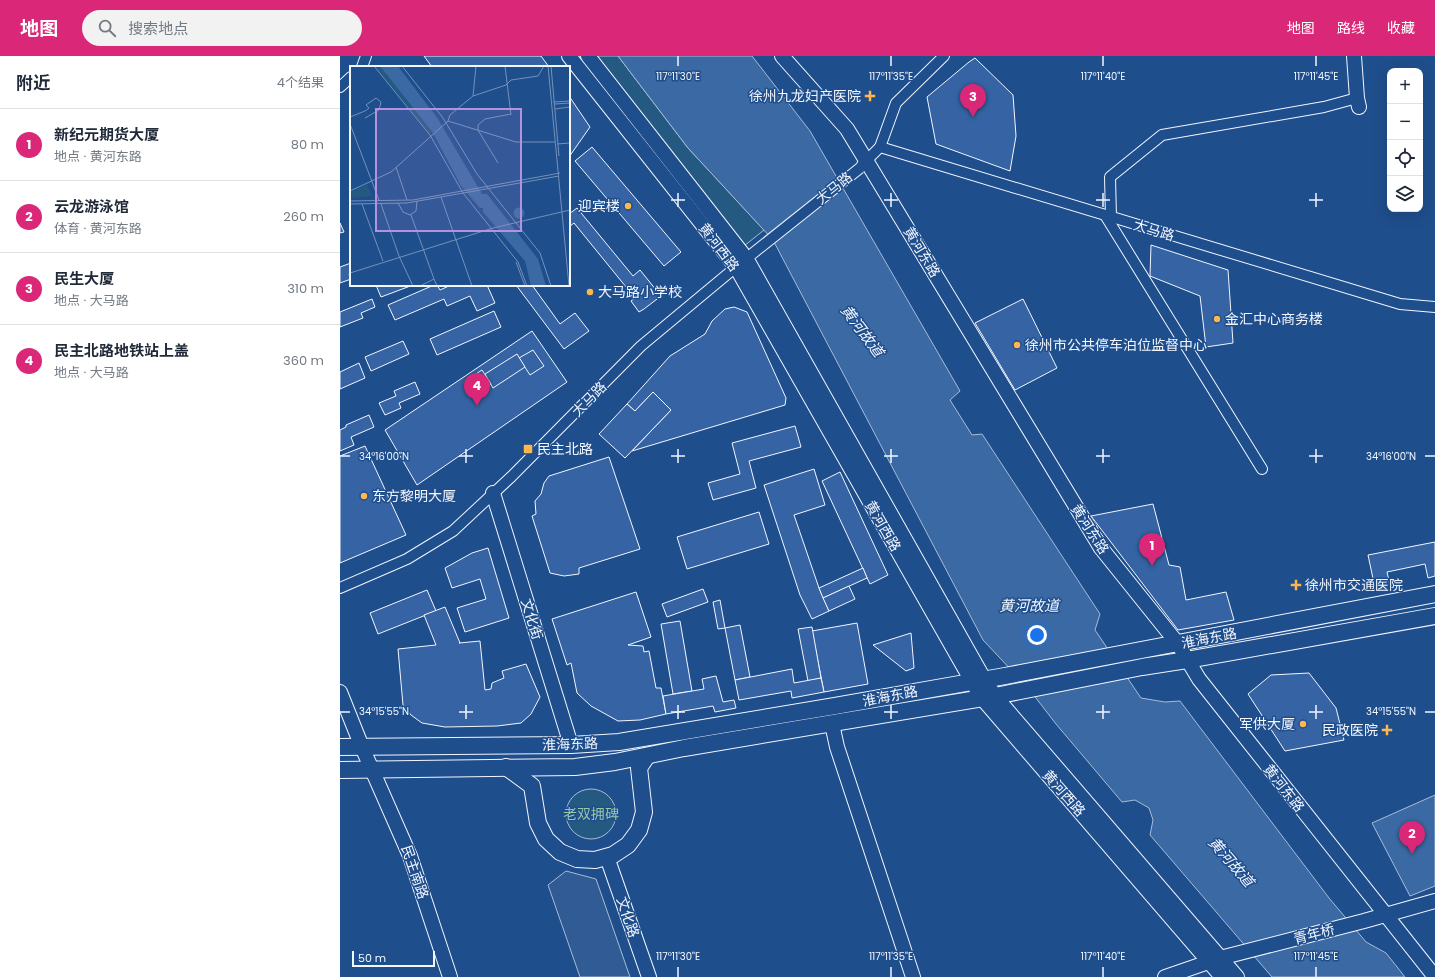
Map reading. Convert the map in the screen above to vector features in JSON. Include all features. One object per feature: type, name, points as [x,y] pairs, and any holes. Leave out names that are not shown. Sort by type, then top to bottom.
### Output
[{"type":"main road","name":"淮海东路","points":[[340,747],[571,745],[619,742],[1005,676],[1435,594]]},
{"type":"main road","name":"淮海东路","points":[[340,770],[575,767],[832,724],[1142,667],[1435,616]]},
{"type":"main road","points":[[506,767],[532,786],[538,823],[546,840],[560,852],[577,859],[595,860],[613,855],[628,845],[639,830],[644,812],[639,768],[647,756]]},
{"type":"street","points":[[362,66],[366,56]]},
{"type":"street","name":"黄河西路","points":[[569,56],[736,267],[988,696],[1214,960],[1237,977]]},
{"type":"street","name":"黄河西路","points":[[588,56],[749,256],[978,680]]},
{"type":"street","name":"黄河东路","points":[[782,56],[847,129],[863,164],[1101,548],[1178,644],[1198,679],[1384,915],[1435,977]]},
{"type":"street","points":[[880,147],[896,102],[944,56]]},
{"type":"street","points":[[1262,469],[1108,216],[1110,177],[1162,135],[1358,102],[1354,56]]},
{"type":"street","points":[[340,86],[350,78]]},
{"type":"street","name":"大马路","points":[[340,588],[407,559],[453,531],[511,477],[641,346],[863,164],[880,147],[1400,304],[1435,307]]},
{"type":"street","name":"文化街","points":[[493,493],[571,745]]},
{"type":"street","points":[[340,692],[372,770]]},
{"type":"street","points":[[832,724],[837,747],[913,977]]},
{"type":"street","name":"民主南路","points":[[372,770],[410,856],[450,977]]},
{"type":"street","name":"文化路","points":[[608,857],[649,977]]},
{"type":"street","name":"青年桥","points":[[1165,977],[1214,960],[1435,901]]},
{"type":"street","name":"黄河西路","points":[[1214,960],[1222,977]]},
{"type":"green space","points":[[594,56],[618,56],[688,148],[764,230],[744,246]]},
{"type":"green space","name":"老双拥碑","points":[[586,789],[596,789],[609,796],[616,809],[616,819],[609,832],[596,839],[586,839],[577,835],[570,828],[566,819],[566,809],[570,800],[577,793]]},
{"type":"shaded area","points":[[566,871],[596,879],[630,977],[580,977],[548,885]]},
{"type":"water","name":"黄河故道","points":[[618,56],[752,56],[810,131],[960,391],[950,400],[972,435],[982,434],[1100,614],[1095,630],[1141,698],[1165,702],[1180,701],[1329,898],[1366,942],[1386,953],[1405,977],[1272,977],[1150,835],[1153,820],[1149,808],[1135,800],[1122,802],[1056,724],[1029,689],[983,640],[773,240],[688,148]]},
{"type":"water","points":[[1435,795],[1435,886],[1410,896],[1372,823]]},
{"type":"building","points":[[424,56],[541,56],[548,66],[431,66]]},
{"type":"building","points":[[975,58],[1013,95],[1016,136],[1010,171],[936,144],[927,97]]},
{"type":"building","points":[[570,97],[590,127],[570,156]]},
{"type":"building","name":"迎宾楼","points":[[592,147],[681,252],[664,266],[575,161]]},
{"type":"building","points":[[577,208],[633,276],[640,270],[661,296],[639,312],[631,301],[635,298],[574,223],[570,226],[570,213]]},
{"type":"building","points":[[340,223],[344,232],[340,233]]},
{"type":"building","name":"金汇中心商务楼","points":[[1151,245],[1228,270],[1233,343],[1206,347],[1200,296],[1150,276]]},
{"type":"building","points":[[350,263],[350,279],[340,283],[340,267]]},
{"type":"building","points":[[376,286],[410,286],[381,297]]},
{"type":"building","points":[[432,286],[438,286],[440,290],[449,286],[487,286],[495,303],[477,311],[470,296],[447,306],[444,299],[395,320],[388,305]]},
{"type":"building","points":[[517,286],[533,286],[560,324],[575,313],[589,331],[564,349]]},
{"type":"building","points":[[372,299],[375,307],[361,313],[363,318],[340,327],[340,312]]},
{"type":"building","name":"徐州市公共停车泊位监督中心","points":[[1023,299],[1057,368],[1015,390],[975,323]]},
{"type":"building","points":[[734,307],[747,312],[786,398],[785,405],[632,451],[671,410],[653,392],[635,411],[627,404],[670,356],[705,334],[712,321],[725,309]]},
{"type":"building","points":[[494,311],[501,327],[437,355],[430,339]]},
{"type":"building","points":[[532,331],[567,382],[417,485],[385,430]]},
{"type":"building","points":[[403,341],[409,354],[371,371],[365,357]]},
{"type":"building","points":[[533,350],[544,366],[530,375],[519,358]]},
{"type":"building","points":[[517,354],[525,367],[493,388],[485,374]]},
{"type":"building","points":[[359,363],[365,378],[340,389],[340,372]]},
{"type":"building","points":[[482,370],[491,384],[475,395],[466,380]]},
{"type":"building","points":[[415,382],[420,394],[399,403],[401,408],[385,415],[379,403],[396,396],[394,391]]},
{"type":"building","points":[[653,392],[671,410],[625,458],[599,434],[627,404],[635,411]]},
{"type":"building","points":[[369,415],[374,427],[351,437],[354,445],[340,451],[340,430],[346,427],[346,425]]},
{"type":"building","points":[[795,426],[801,447],[749,461],[756,488],[713,500],[708,483],[740,474],[732,443]]},
{"type":"building","name":"东方黎明大厦","points":[[365,446],[406,535],[340,563],[340,456]]},
{"type":"building","points":[[609,457],[640,549],[579,568],[579,574],[564,576],[550,573],[532,516],[536,514],[535,501],[541,494],[544,483],[549,476]]},
{"type":"building","points":[[814,469],[825,505],[794,515],[819,588],[829,611],[812,619],[800,595],[764,485]]},
{"type":"building","points":[[840,472],[888,575],[870,584],[822,481]]},
{"type":"building","points":[[1153,504],[1169,565],[1180,567],[1186,600],[1226,592],[1234,620],[1178,630],[1091,516]]},
{"type":"building","points":[[759,512],[769,544],[687,569],[677,537]]},
{"type":"building","points":[[1435,542],[1435,576],[1428,578],[1425,564],[1387,572],[1390,585],[1375,588],[1368,555]]},
{"type":"building","points":[[488,548],[509,618],[465,632],[457,608],[486,599],[480,579],[452,588],[445,568],[472,553]]},
{"type":"building","points":[[863,568],[867,578],[823,598],[819,588]]},
{"type":"building","points":[[849,586],[855,599],[829,611],[823,598]]},
{"type":"building","points":[[703,589],[708,602],[667,617],[662,604]]},
{"type":"building","points":[[427,590],[436,611],[378,634],[370,613]]},
{"type":"building","points":[[636,592],[651,637],[628,645],[643,646],[644,652],[649,651],[656,688],[661,688],[666,714],[640,720],[618,721],[591,706],[577,693],[571,663],[567,665],[552,619]]},
{"type":"building","points":[[720,600],[725,628],[718,629],[713,602]]},
{"type":"building","points":[[445,607],[460,643],[480,641],[485,690],[491,689],[492,683],[504,678],[502,671],[526,664],[540,697],[531,714],[521,723],[497,726],[445,727],[422,723],[411,715],[403,705],[398,649],[436,645],[424,615]]},
{"type":"building","points":[[680,621],[692,691],[673,694],[661,624]]},
{"type":"building","points":[[857,623],[868,684],[824,692],[812,631]]},
{"type":"building","points":[[740,625],[750,677],[735,680],[725,628]]},
{"type":"building","points":[[812,627],[821,678],[808,681],[798,629]]},
{"type":"building","points":[[911,633],[914,668],[906,671],[873,645]]},
{"type":"building","points":[[792,669],[794,683],[821,678],[824,692],[792,698],[791,691],[739,700],[735,680]]},
{"type":"building","name":"军供大厦","points":[[1309,673],[1336,708],[1344,740],[1285,751],[1248,694],[1271,675]]},
{"type":"building","points":[[716,676],[723,702],[734,700],[736,708],[715,712],[713,706],[666,714],[663,696],[704,689],[702,679]]},
{"type":"place","name":"徐州九龙妇产医院","points":[[870,96]]},
{"type":"place","name":"民生大厦","points":[[973,117]]},
{"type":"place","name":"迎宾楼","points":[[628,206]]},
{"type":"place","name":"大马路小学校","points":[[590,292]]},
{"type":"place","name":"金汇中心商务楼","points":[[1217,319]]},
{"type":"place","name":"徐州市公共停车泊位监督中心","points":[[1017,345]]},
{"type":"place","name":"民主北路地铁站上盖","points":[[477,406]]},
{"type":"place","name":"民主北路","points":[[528,449]]},
{"type":"place","name":"东方黎明大厦","points":[[364,496]]},
{"type":"place","name":"新纪元期货大厦","points":[[1152,566]]},
{"type":"place","name":"徐州市交通医院","points":[[1296,585]]},
{"type":"place","name":"军供大厦","points":[[1303,724]]},
{"type":"place","name":"民政医院","points":[[1387,730]]},
{"type":"place","name":"云龙游泳馆","points":[[1412,854]]}]
